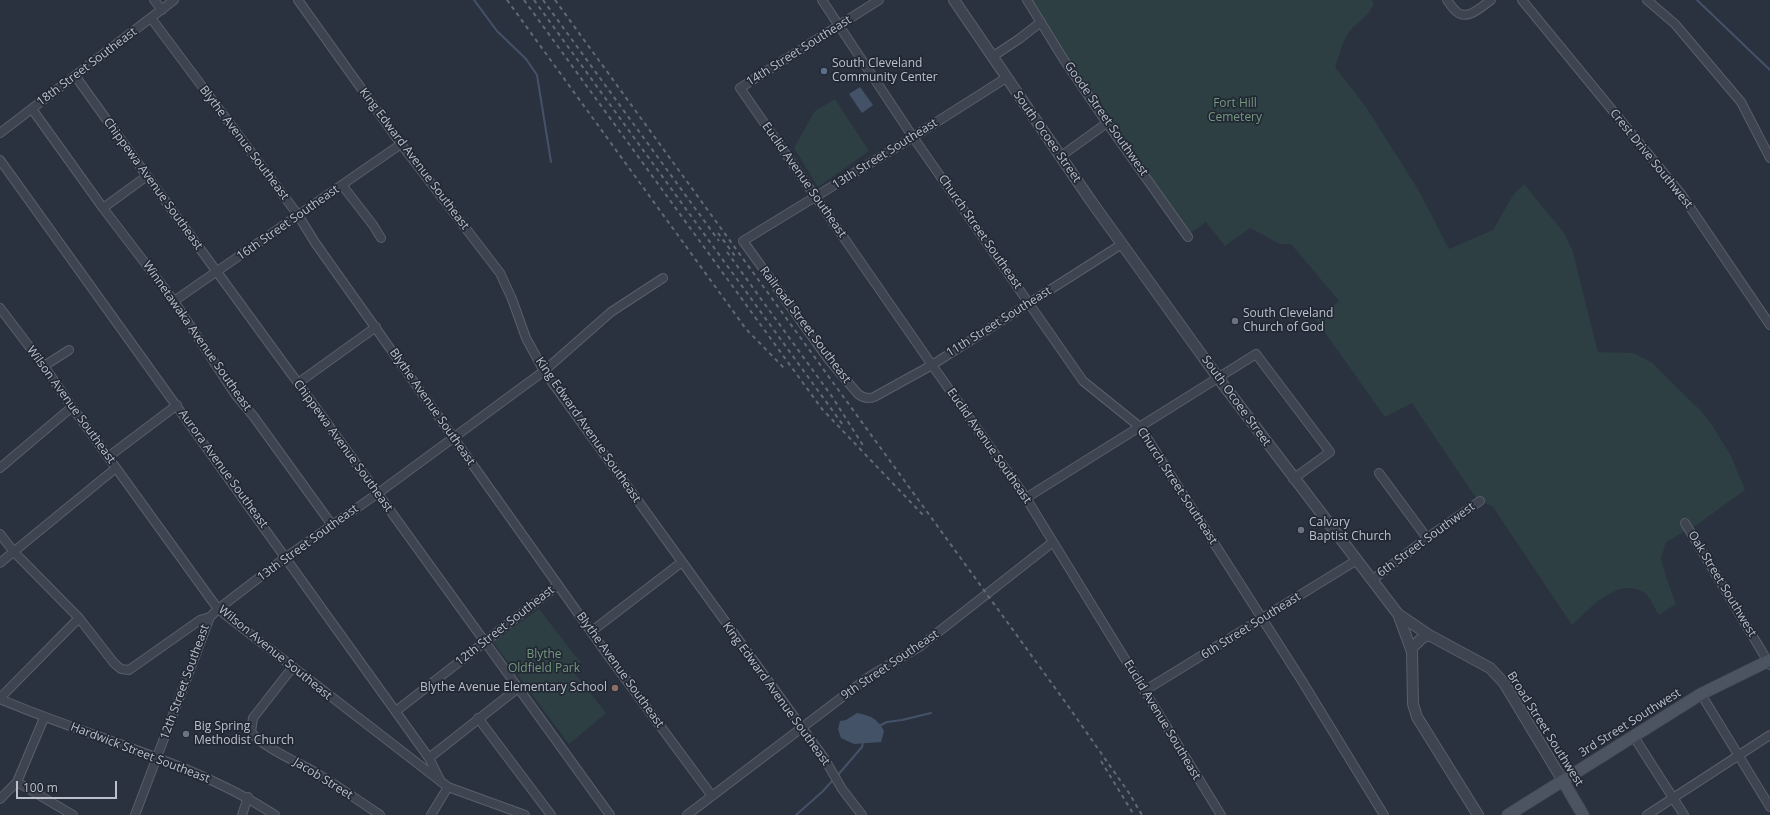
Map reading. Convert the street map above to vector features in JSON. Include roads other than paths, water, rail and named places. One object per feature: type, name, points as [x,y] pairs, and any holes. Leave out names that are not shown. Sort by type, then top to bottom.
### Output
[{"type":"main road","name":"3rd Street Southwest","points":[[1508,815],[1701,694],[1769,662]]},
{"type":"main road","name":"Broad Street Southwest","points":[[1563,781],[1583,815]]},
{"type":"street","points":[[154,0],[162,10]]},
{"type":"street","name":"18th Street Southeast","points":[[0,133],[76,77],[174,0]]},
{"type":"street","name":"King Edward Avenue Southeast","points":[[298,0],[402,144],[500,273],[512,299],[526,338],[544,371],[801,727],[862,815]]},
{"type":"street","name":"Church Street Southeast","points":[[822,0],[914,137],[1083,381],[1140,427],[1262,620],[1302,680],[1384,815]]},
{"type":"street","name":"14th Street Southeast","points":[[740,88],[878,0]]},
{"type":"street","name":"South Ocoee Street","points":[[954,0],[1006,78],[1122,244],[1219,379],[1398,614],[1411,649],[1413,704],[1417,717],[1478,815]]},
{"type":"street","name":"Goode Street Southwest","points":[[1027,0],[1107,124],[1188,236]]},
{"type":"street","points":[[1447,0],[1457,13],[1463,15],[1478,10],[1491,0]]},
{"type":"street","name":"Crest Drive Southwest","points":[[1522,0],[1681,194],[1770,325]]},
{"type":"street","points":[[1647,0],[1675,24],[1741,102],[1770,158]]},
{"type":"street","name":"Blythe Avenue Southeast","points":[[150,18],[298,215],[316,244],[453,438],[712,796]]},
{"type":"street","points":[[992,57],[1041,22]]},
{"type":"street","name":"Chippewa Avenue Southeast","points":[[76,77],[610,815]]},
{"type":"street","name":"13th Street Southeast","points":[[743,241],[914,137],[1006,78]]},
{"type":"street","name":"Euclid Avenue Southeast","points":[[740,88],[1026,498],[1090,599],[1144,691],[1221,815]]},
{"type":"street","name":"Winnetawaka Avenue Southeast","points":[[32,109],[103,208],[174,301],[235,394],[254,416],[332,525]]},
{"type":"street","points":[[1061,156],[1107,124]]},
{"type":"street","name":"16th Street Southeast","points":[[174,301],[402,144]]},
{"type":"street","name":"Aurora Avenue Southeast","points":[[0,160],[149,370],[177,405],[396,711],[429,758],[441,782]]},
{"type":"street","points":[[103,208],[147,176]]},
{"type":"street","points":[[342,185],[373,225],[381,238]]},
{"type":"street","name":"Railroad Street Southeast","points":[[743,241],[843,377],[862,397],[874,396]]},
{"type":"street","name":"11th Street Southeast","points":[[874,396],[932,365],[1122,244]]},
{"type":"street","name":"13th Street Southeast","points":[[79,618],[114,663],[121,669],[129,670],[200,620],[210,617],[218,609],[286,557],[377,494],[544,371],[611,312],[663,278]]},
{"type":"street","name":"Wilson Avenue Southeast","points":[[0,308],[44,366],[218,609],[292,668],[448,787],[525,815]]},
{"type":"street","points":[[298,383],[376,327]]},
{"type":"street","points":[[44,366],[69,350]]},
{"type":"street","points":[[1026,498],[1219,379],[1256,354],[1330,452],[1294,479]]},
{"type":"street","points":[[108,457],[177,405]]},
{"type":"street","points":[[0,468],[72,407]]},
{"type":"street","points":[[0,563],[116,468]]},
{"type":"street","points":[[1379,473],[1427,538]]},
{"type":"street","name":"6th Street Southwest","points":[[1372,580],[1427,538],[1480,501]]},
{"type":"street","name":"Oak Street Southwest","points":[[1685,523],[1769,662]]},
{"type":"street","points":[[0,534],[14,552],[79,618],[0,699]]},
{"type":"street","name":"9th Street Southeast","points":[[687,815],[870,676],[919,647],[1053,542]]},
{"type":"street","name":"6th Street Southeast","points":[[1144,691],[1358,560]]},
{"type":"street","points":[[592,631],[682,562]]},
{"type":"street","name":"12th Street Southeast","points":[[396,711],[558,585]]},
{"type":"street","name":"Broad Street Southwest","points":[[1398,614],[1429,635],[1490,668],[1504,683],[1563,781]]},
{"type":"street","name":"12th Street Southeast","points":[[135,815],[210,617]]},
{"type":"street","points":[[1411,649],[1422,638],[1429,635]]},
{"type":"street","name":"Jacob Street","points":[[292,668],[253,718],[251,732],[254,736],[266,744],[313,771],[380,815]]},
{"type":"street","points":[[429,758],[518,688]]},
{"type":"street","points":[[1701,694],[1770,807]]},
{"type":"street","name":"Hardwick Street Southeast","points":[[0,699],[44,718],[157,758],[234,790],[276,815]]},
{"type":"street","points":[[0,798],[17,782],[44,718]]},
{"type":"street","points":[[478,718],[551,815]]},
{"type":"street","points":[[1647,815],[1770,735]]},
{"type":"street","points":[[1634,737],[1684,815]]},
{"type":"street","points":[[17,782],[73,815]]},
{"type":"street","points":[[431,815],[448,787]]},
{"type":"street","points":[[242,815],[248,797]]},
{"type":"water","points":[[860,87],[873,105],[862,113],[849,94]]},
{"type":"water","points":[[857,713],[870,717],[879,723],[884,731],[881,742],[854,744],[841,738],[838,729],[840,721],[846,720]]},
{"type":"waterway","points":[[474,0],[497,31],[526,59],[537,75],[551,162]]},
{"type":"waterway","points":[[1697,0],[1770,70]]},
{"type":"waterway","points":[[879,726],[887,722],[931,713]]},
{"type":"waterway","points":[[837,776],[862,747],[863,742]]},
{"type":"waterway","points":[[796,815],[834,779]]},
{"type":"railway","points":[[507,0],[746,329],[786,370]]},
{"type":"railway","points":[[524,0],[822,409],[923,515]]},
{"type":"railway","points":[[534,0],[843,425]]},
{"type":"railway","points":[[543,0],[719,241]]},
{"type":"railway","points":[[555,0],[1066,703],[1129,793],[1142,815]]},
{"type":"railway","points":[[718,233],[735,256]]},
{"type":"railway","points":[[727,252],[833,398],[864,447]]},
{"type":"railway","points":[[1101,761],[1134,815]]},
{"type":"place","name":"South Cleveland Community Center","points":[[824,71]]},
{"type":"place","name":"South Cleveland Church of God","points":[[1235,321]]},
{"type":"place","name":"Calvary Baptist Church","points":[[1301,530]]},
{"type":"place","name":"Blythe Avenue Elementary School","points":[[615,688]]},
{"type":"place","name":"Big Spring Methodist Church","points":[[186,734]]},
{"type":"park label","name":"Fort Hill Cemetery","points":[[1235,111]]},
{"type":"park label","name":"Blythe Oldfield Park","points":[[544,662]]}]
